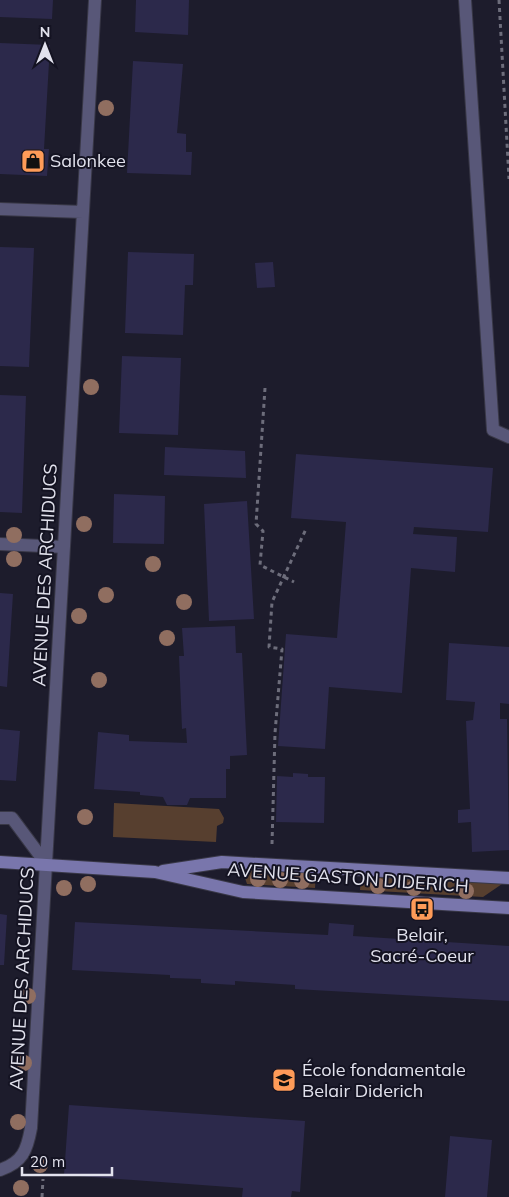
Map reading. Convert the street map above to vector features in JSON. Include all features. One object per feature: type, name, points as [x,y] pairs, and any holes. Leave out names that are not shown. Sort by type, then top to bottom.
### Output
[{"type":"street","name":"AVENUE DES ARCHIDUCS","points":[[0,1170],[10,1166],[27,1151],[31,1128],[95,0]]},
{"type":"street","points":[[465,0],[493,430],[509,437]]},
{"type":"street","points":[[0,209],[83,212]]},
{"type":"street","points":[[0,544],[64,547]]},
{"type":"street","points":[[0,818],[12,818],[47,865]]},
{"type":"street","name":"AVENUE GASTON DIDERICH","points":[[0,862],[155,872],[243,892],[509,908]]},
{"type":"street","name":"AVENUE GASTON DIDERICH","points":[[155,872],[222,862],[509,878]]},
{"type":"path","points":[[500,0],[509,179]]},
{"type":"path","points":[[265,388],[256,524],[263,531],[260,565],[294,582]]},
{"type":"path","points":[[272,849],[275,733],[282,649],[270,647],[270,613],[272,602],[306,529]]},
{"type":"path","points":[[42,1197],[43,1179]]},
{"type":"shaded area","points":[[114,803],[219,809],[224,818],[223,823],[217,826],[216,842],[113,837]]},
{"type":"shaded area","points":[[253,868],[316,872],[315,888],[247,884],[244,875],[246,871]]},
{"type":"shaded area","points":[[361,875],[502,884],[483,897],[360,890]]},
{"type":"building","points":[[0,0],[53,0],[52,19],[0,17]]},
{"type":"building","points":[[136,0],[189,0],[188,35],[135,32]]},
{"type":"building","points":[[0,43],[50,45],[44,149],[49,149],[47,176],[0,174]]},
{"type":"building","points":[[133,61],[183,64],[177,133],[186,134],[186,152],[192,152],[191,175],[127,173]]},
{"type":"building","points":[[0,247],[34,248],[29,367],[0,366]]},
{"type":"building","points":[[128,252],[194,254],[193,285],[185,285],[183,335],[125,333]]},
{"type":"building","points":[[273,262],[275,287],[257,288],[255,263]]},
{"type":"building","points":[[122,356],[181,358],[178,435],[119,433]]},
{"type":"building","points":[[0,395],[26,396],[22,513],[0,512]]},
{"type":"building","points":[[165,447],[245,451],[246,478],[164,475]]},
{"type":"building","points":[[296,454],[493,468],[488,532],[414,527],[413,534],[457,537],[455,572],[411,568],[402,693],[329,687],[325,749],[278,746],[286,634],[337,638],[346,522],[291,518]]},
{"type":"building","points":[[114,494],[165,496],[164,544],[113,543]]},
{"type":"building","points":[[247,501],[254,619],[209,621],[204,504]]},
{"type":"building","points":[[0,593],[13,594],[7,687],[0,686]]},
{"type":"building","points":[[235,626],[236,653],[242,653],[247,755],[230,756],[230,769],[226,769],[226,798],[190,798],[187,805],[167,805],[163,797],[140,795],[140,792],[94,789],[98,732],[129,735],[129,741],[187,743],[186,728],[182,729],[179,656],[184,656],[182,628]]},
{"type":"building","points":[[449,643],[509,647],[509,704],[500,703],[500,719],[507,719],[509,850],[472,852],[471,822],[458,823],[458,810],[470,809],[466,721],[473,720],[475,702],[446,700]]},
{"type":"building","points":[[0,729],[20,731],[16,781],[0,780]]},
{"type":"building","points":[[293,773],[308,774],[308,777],[325,777],[324,823],[276,822],[277,776],[293,777]]},
{"type":"building","points":[[0,914],[7,915],[4,965],[0,965]]},
{"type":"building","points":[[75,922],[328,935],[329,923],[354,925],[353,936],[509,946],[509,1001],[295,989],[295,985],[235,981],[235,985],[201,983],[201,979],[170,978],[170,975],[72,970]]},
{"type":"building","points":[[69,1105],[305,1121],[300,1192],[292,1191],[291,1197],[242,1197],[243,1188],[64,1175]]},
{"type":"building","points":[[450,1136],[492,1140],[487,1197],[445,1197]]},
{"type":"place","name":"Salonkee","points":[[33,161]]},
{"type":"place","name":"Belair, Sacré-Coeur","points":[[422,909]]},
{"type":"place","name":"École fondamentale Belair Diderich","points":[[284,1080]]}]
